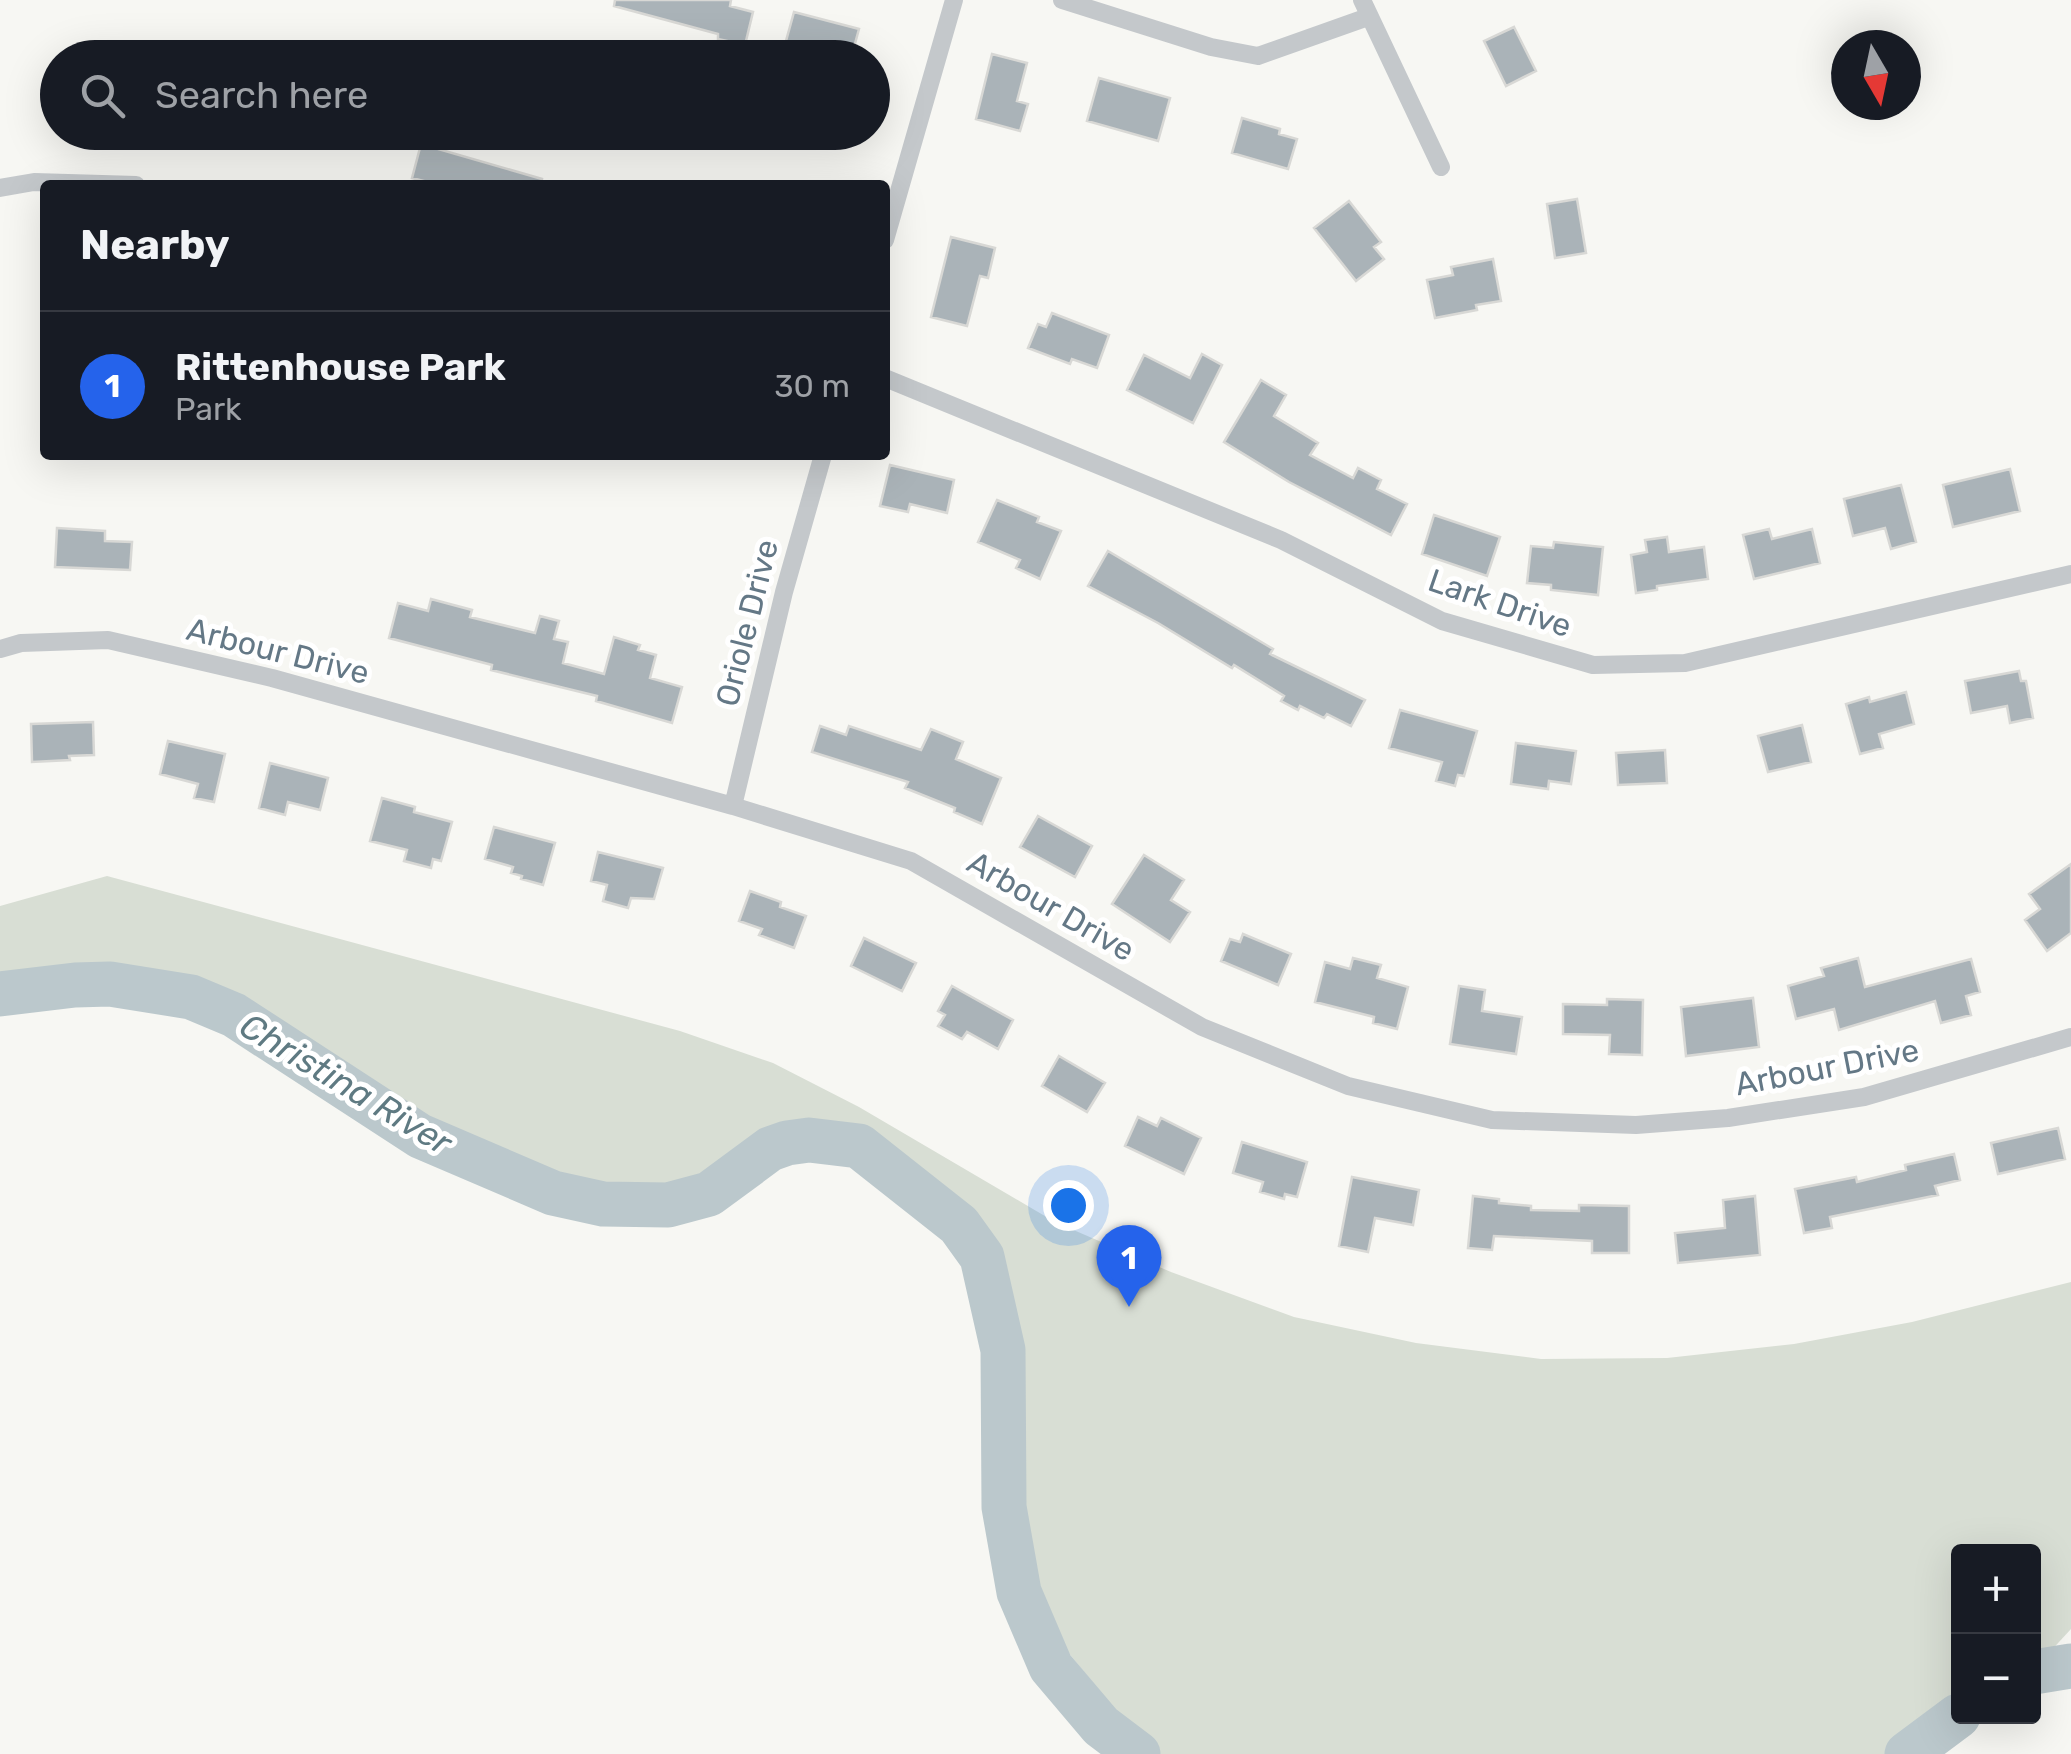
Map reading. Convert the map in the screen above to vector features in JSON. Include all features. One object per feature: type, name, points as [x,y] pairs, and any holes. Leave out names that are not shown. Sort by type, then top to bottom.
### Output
[{"type":"street","points":[[890,223],[954,0]]},
{"type":"street","points":[[1062,0],[1211,47],[1258,56],[1365,8],[1442,167]]},
{"type":"street","points":[[0,188],[40,182]]},
{"type":"street","name":"Lark Drive","points":[[890,380],[1281,540],[1442,622],[1593,666],[1685,663],[2071,574]]},
{"type":"street","name":"Oriole Drive","points":[[732,806],[784,592],[823,460]]},
{"type":"street","name":"Arbour Drive","points":[[0,649],[21,643],[108,640],[272,678],[732,806],[911,861],[1202,1028],[1348,1086],[1492,1120],[1636,1125],[1728,1118],[1864,1097],[2071,1037]]},
{"type":"shaded area","points":[[107,876],[680,1031],[773,1063],[859,1107],[1055,1222],[1171,1272],[1294,1317],[1416,1343],[1541,1359],[1667,1358],[1794,1344],[1912,1322],[2071,1282],[2071,1629],[2041,1661],[2041,1544],[1951,1544],[1953,1724],[1908,1754],[1151,1754],[1019,1592],[1004,1507],[1003,1350],[982,1257],[959,1225],[859,1146],[809,1140],[787,1143],[769,1149],[709,1194],[668,1205],[603,1204],[553,1193],[420,1136],[234,1015],[191,997],[110,984],[0,994],[0,906]]},
{"type":"building","points":[[615,0],[731,0],[730,6],[753,12],[746,40],[722,40],[718,34],[614,6]]},
{"type":"building","points":[[794,12],[859,29],[856,40],[786,40]]},
{"type":"building","points":[[1514,27],[1536,71],[1506,86],[1484,41]]},
{"type":"building","points":[[992,54],[1027,63],[1017,101],[1028,104],[1020,131],[976,119]]},
{"type":"building","points":[[1099,78],[1170,98],[1158,141],[1087,121]]},
{"type":"building","points":[[1242,118],[1280,129],[1279,134],[1297,139],[1288,169],[1232,153]]},
{"type":"building","points":[[419,150],[442,150],[542,179],[420,180],[412,178]]},
{"type":"building","points":[[1577,199],[1586,253],[1555,258],[1547,204]]},
{"type":"building","points":[[1349,201],[1381,242],[1374,247],[1384,259],[1356,281],[1314,228]]},
{"type":"building","points":[[951,237],[995,248],[988,278],[980,276],[967,326],[931,317]]},
{"type":"building","points":[[1493,259],[1501,301],[1435,318],[1427,280],[1453,275],[1451,267]]},
{"type":"building","points":[[1052,313],[1109,335],[1097,368],[1072,359],[1070,364],[1028,348],[1038,324],[1046,327]]},
{"type":"building","points":[[1202,354],[1222,365],[1193,423],[1127,390],[1144,355],[1190,378]]},
{"type":"building","points":[[1261,380],[1286,395],[1274,416],[1318,443],[1310,455],[1353,478],[1358,468],[1381,480],[1377,489],[1407,504],[1391,535],[1289,482],[1224,442]]},
{"type":"building","points":[[890,465],[954,480],[947,513],[910,504],[908,512],[880,506]]},
{"type":"building","points":[[2010,469],[2020,511],[1953,527],[1943,485]]},
{"type":"building","points":[[1901,485],[1916,542],[1891,549],[1885,528],[1853,536],[1844,499]]},
{"type":"building","points":[[997,500],[1039,517],[1037,522],[1061,531],[1040,579],[1016,568],[1020,560],[978,542]]},
{"type":"building","points":[[1434,515],[1500,537],[1487,576],[1422,554]]},
{"type":"building","points":[[57,528],[105,531],[105,541],[132,542],[130,570],[55,567]]},
{"type":"building","points":[[1769,529],[1772,539],[1812,529],[1820,563],[1754,579],[1743,535]]},
{"type":"building","points":[[1667,537],[1669,552],[1704,547],[1708,579],[1636,593],[1631,555],[1647,552],[1645,540]]},
{"type":"building","points":[[1554,542],[1603,547],[1598,595],[1527,583],[1531,546],[1553,548]]},
{"type":"building","points":[[1108,551],[1273,649],[1270,654],[1365,700],[1351,726],[1327,714],[1324,718],[1281,701],[1284,696],[1234,665],[1232,668],[1088,586]]},
{"type":"building","points":[[431,599],[472,610],[470,617],[535,633],[540,616],[559,621],[554,639],[568,642],[563,663],[604,674],[614,637],[640,645],[638,650],[656,655],[650,678],[682,687],[672,723],[596,701],[597,696],[491,670],[492,665],[389,638],[398,603],[428,611]]},
{"type":"building","points":[[2019,671],[2021,681],[2026,681],[2033,718],[2010,723],[2007,706],[1971,713],[1965,681]]},
{"type":"building","points":[[1906,692],[1914,724],[1879,734],[1883,748],[1860,754],[1846,704]]},
{"type":"building","points":[[1400,710],[1477,731],[1464,776],[1458,775],[1455,786],[1436,781],[1442,762],[1389,748]]},
{"type":"building","points":[[93,722],[94,755],[32,762],[31,724]]},
{"type":"building","points":[[1802,725],[1811,762],[1768,772],[1758,736]]},
{"type":"building","points":[[820,726],[846,735],[849,726],[921,750],[931,729],[963,742],[956,759],[1001,778],[982,824],[954,812],[955,808],[905,788],[908,782],[812,752]]},
{"type":"building","points":[[168,741],[225,754],[214,802],[194,798],[198,784],[160,774]]},
{"type":"building","points":[[1516,743],[1576,751],[1571,784],[1549,781],[1548,789],[1511,784]]},
{"type":"building","points":[[1665,750],[1667,783],[1618,785],[1616,753]]},
{"type":"building","points":[[270,763],[328,778],[320,810],[288,802],[285,815],[259,808]]},
{"type":"building","points":[[382,798],[452,822],[441,861],[433,859],[431,868],[404,861],[407,850],[370,841]]},
{"type":"building","points":[[1038,816],[1092,846],[1075,877],[1020,847]]},
{"type":"building","points":[[494,827],[555,843],[543,885],[511,873],[513,867],[485,859]]},
{"type":"building","points":[[598,852],[663,868],[654,899],[631,898],[628,908],[603,901],[607,885],[591,881]]},
{"type":"building","points":[[1144,855],[1184,880],[1171,900],[1190,912],[1170,942],[1112,904]]},
{"type":"building","points":[[2071,864],[2071,933],[2047,951],[2025,920],[2040,909],[2029,894]]},
{"type":"building","points":[[750,891],[806,916],[794,948],[759,935],[762,929],[739,921]]},
{"type":"building","points":[[1243,934],[1291,954],[1278,985],[1221,961],[1230,939],[1240,942]]},
{"type":"building","points":[[864,938],[916,963],[902,991],[851,966]]},
{"type":"building","points":[[1353,958],[1381,965],[1377,978],[1408,987],[1397,1029],[1373,1023],[1374,1017],[1315,1002],[1325,962],[1350,969]]},
{"type":"building","points":[[1858,958],[1865,987],[1971,959],[1980,992],[1966,996],[1971,1015],[1941,1023],[1935,1001],[1839,1030],[1834,1009],[1796,1019],[1788,986],[1824,976],[1821,968]]},
{"type":"building","points":[[952,986],[1013,1020],[998,1049],[967,1032],[962,1039],[938,1026],[945,1015],[938,1011]]},
{"type":"building","points":[[1459,986],[1485,990],[1482,1011],[1522,1017],[1516,1054],[1450,1044]]},
{"type":"building","points":[[1753,998],[1759,1047],[1686,1056],[1681,1007]]},
{"type":"building","points":[[1607,999],[1643,1000],[1642,1055],[1609,1054],[1610,1035],[1563,1034],[1563,1004],[1607,1005]]},
{"type":"building","points":[[1059,1056],[1105,1083],[1087,1112],[1042,1086]]},
{"type":"building","points":[[1138,1117],[1157,1126],[1161,1118],[1201,1138],[1184,1174],[1125,1146]]},
{"type":"building","points":[[2058,1128],[2065,1159],[1998,1174],[1991,1143]]},
{"type":"building","points":[[1242,1142],[1307,1162],[1297,1197],[1285,1194],[1284,1199],[1260,1192],[1263,1182],[1233,1173]]},
{"type":"building","points":[[1954,1154],[1960,1180],[1935,1186],[1938,1195],[1830,1217],[1832,1228],[1804,1233],[1795,1189],[1856,1177],[1857,1182],[1906,1170],[1905,1165]]},
{"type":"building","points":[[1352,1177],[1419,1190],[1413,1225],[1375,1218],[1368,1252],[1339,1246]]},
{"type":"building","points":[[1473,1196],[1531,1206],[1531,1210],[1579,1211],[1579,1205],[1629,1206],[1629,1253],[1592,1253],[1592,1241],[1494,1236],[1492,1250],[1468,1248]]},
{"type":"building","points":[[1755,1196],[1760,1255],[1678,1263],[1675,1233],[1725,1228],[1723,1200]]},
{"type":"waterway","name":"Christina River","points":[[0,994],[110,984],[191,997],[234,1015],[420,1136],[553,1193],[603,1204],[668,1205],[709,1194],[770,1149],[787,1143],[809,1140],[859,1146],[959,1225],[982,1257],[1003,1350],[1004,1507],[1019,1592],[1051,1667],[1101,1726],[1138,1754]]},
{"type":"waterway","name":"Christina River","points":[[2041,1671],[2071,1666]]},
{"type":"waterway","name":"Christina River","points":[[1907,1754],[1951,1721]]},
{"type":"place","name":"Rittenhouse Park","points":[[1129,1307]]}]
